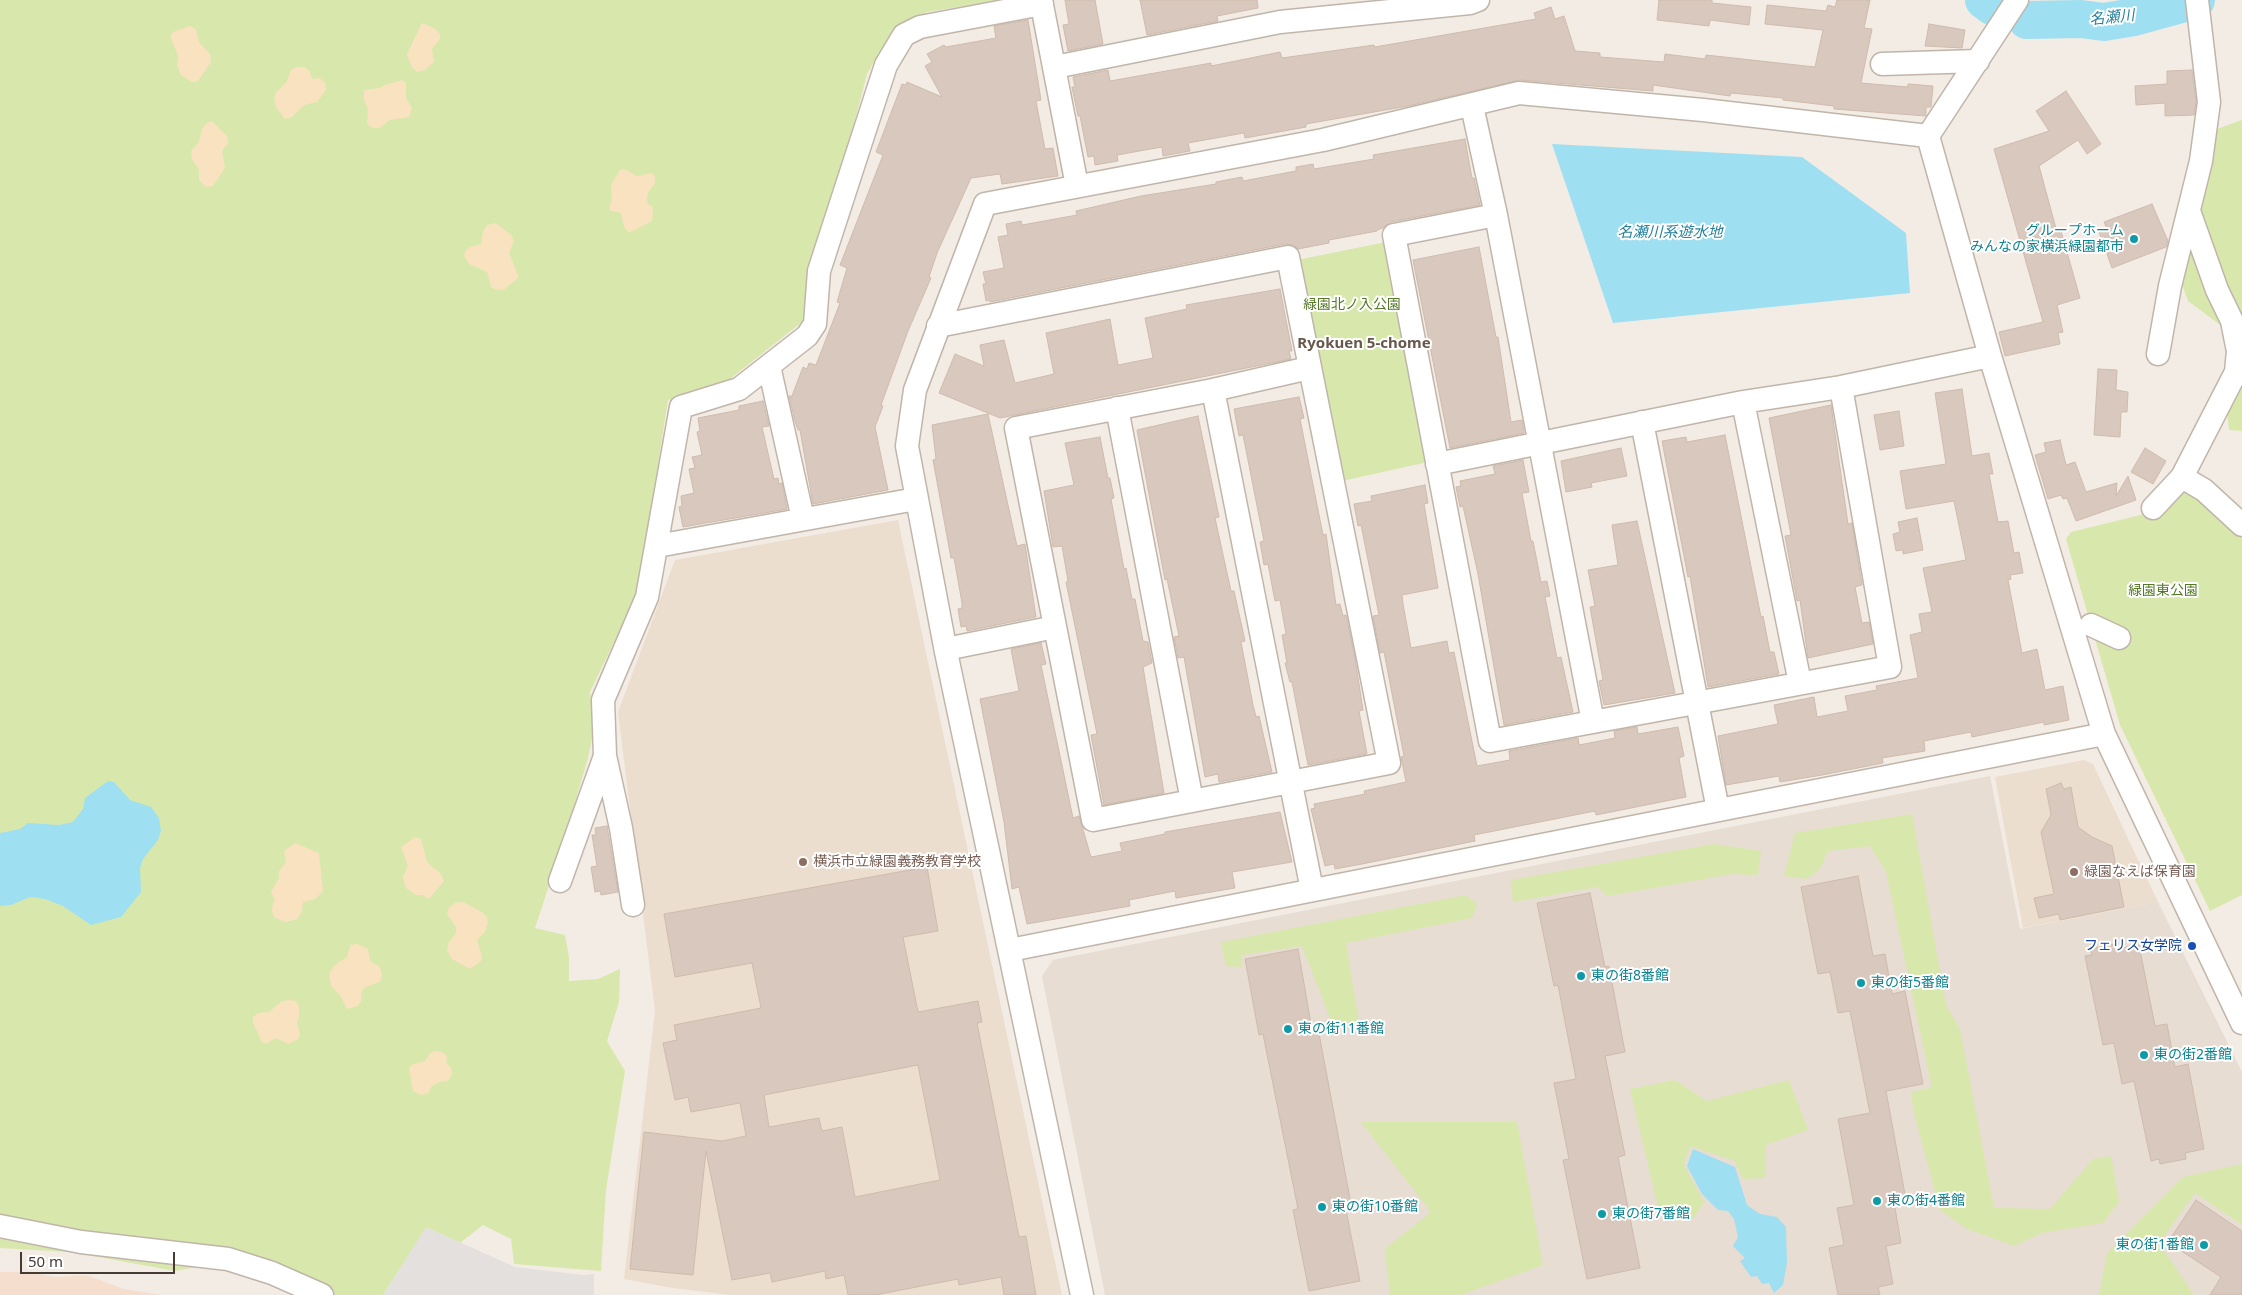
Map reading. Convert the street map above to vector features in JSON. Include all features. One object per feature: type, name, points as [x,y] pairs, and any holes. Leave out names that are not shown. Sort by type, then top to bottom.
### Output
[{"type":"street","points":[[2017,0],[1928,136],[1990,356],[2104,734],[2242,1023]]},
{"type":"street","points":[[1055,67],[1280,22],[1472,1]]},
{"type":"street","points":[[633,905],[621,828],[605,756],[603,700],[647,597],[681,407],[739,389],[807,336],[815,324],[819,271],[886,65],[904,35],[920,27],[1042,2],[1077,186]]},
{"type":"street","points":[[2158,354],[2170,286],[2201,161],[2209,102],[2198,3]]},
{"type":"street","points":[[1882,64],[1978,60]]},
{"type":"street","points":[[1082,1295],[946,649],[907,446],[915,390],[985,204],[1323,140],[1519,94],[1703,110],[1928,136]]},
{"type":"street","points":[[1472,106],[1496,215],[1593,722]]},
{"type":"street","points":[[2153,508],[2182,476],[2236,372],[2238,351],[2232,321],[2218,290],[2189,210]]},
{"type":"street","points":[[1496,215],[1394,235],[1490,741],[1890,667],[1842,387]]},
{"type":"street","points":[[938,326],[1288,257],[1389,763],[1093,820],[1016,428],[1213,390],[1309,368]]},
{"type":"street","points":[[1437,464],[1744,402],[1842,387],[1990,356]]},
{"type":"street","points":[[769,366],[804,519]]},
{"type":"street","points":[[1213,390],[1312,890]]},
{"type":"street","points":[[1744,402],[1800,684]]},
{"type":"street","points":[[1117,408],[1192,801]]},
{"type":"street","points":[[1642,422],[1718,810]]},
{"type":"street","points":[[2182,476],[2204,490],[2242,525]]},
{"type":"street","points":[[657,546],[916,499]]},
{"type":"street","points":[[2091,625],[2119,638]]},
{"type":"street","points":[[946,649],[1055,627]]},
{"type":"street","points":[[1010,950],[2104,734]]},
{"type":"street","points":[[560,881],[605,756]]},
{"type":"street","points":[[0,1226],[81,1242],[228,1258],[272,1273],[322,1295]]},
{"type":"shaded area","name":"横浜市立緑園義務教育学校","points":[[898,520],[1062,1295],[730,1295],[672,1288],[624,1279],[655,1011],[618,712],[675,560]]},
{"type":"shaded area","points":[[2084,760],[2093,764],[2158,902],[2023,928],[1995,777]]},
{"type":"shaded area","points":[[1990,776],[2020,929],[2158,902],[2242,1072],[2242,1295],[1105,1295],[1042,976],[1053,960]]},
{"type":"shaded area","points":[[426,1227],[515,1267],[584,1275],[594,1274],[594,1295],[383,1295]]},
{"type":"shaded area","points":[[0,1272],[28,1272],[55,1277],[86,1275],[124,1289],[162,1295],[0,1295]]},
{"type":"green space","points":[[0,0],[999,0],[927,12],[894,29],[867,74],[802,322],[730,379],[668,400],[638,592],[590,692],[594,729],[588,758],[535,928],[565,935],[569,957],[569,981],[598,979],[620,969],[619,1002],[607,1041],[625,1071],[606,1190],[601,1271],[514,1264],[511,1239],[483,1225],[460,1243],[426,1228],[383,1295],[316,1295],[224,1262],[175,1271],[71,1252],[0,1248]]},
{"type":"green space","points":[[2242,120],[2242,333],[2223,327],[2188,301],[2179,276],[2186,239],[2217,129]]},
{"type":"green space","name":"緑園北ノ入公園","points":[[1386,242],[1428,462],[1342,481],[1297,260]]},
{"type":"green space","points":[[2242,379],[2242,431],[2229,430],[2226,399]]},
{"type":"green space","name":"緑園東公園","points":[[2192,488],[2242,532],[2242,895],[2210,911],[2120,725],[2066,539],[2071,532],[2161,510],[2183,489]]},
{"type":"green space","points":[[1912,814],[1946,1005],[1960,1029],[1994,1208],[2050,1209],[2093,1159],[2111,1156],[2119,1202],[2103,1223],[2042,1233],[2014,1246],[1967,1229],[1940,1210],[1914,1113],[1911,1092],[1932,1087],[1886,872],[1870,846],[1828,851],[1820,869],[1807,879],[1784,876],[1795,833]]},
{"type":"green space","points":[[1714,844],[1761,851],[1758,875],[1732,874],[1608,896],[1597,887],[1513,902],[1511,880]]},
{"type":"green space","points":[[1466,895],[1477,904],[1472,918],[1346,943],[1359,1023],[1334,1028],[1302,946],[1242,955],[1242,967],[1226,966],[1221,942]]},
{"type":"green space","points":[[1675,1080],[1707,1101],[1789,1080],[1808,1130],[1766,1145],[1765,1178],[1743,1179],[1735,1161],[1690,1146],[1684,1165],[1704,1202],[1694,1218],[1659,1211],[1630,1089]]},
{"type":"green space","points":[[1361,1122],[1517,1122],[1543,1265],[1461,1295],[1390,1295],[1385,1249],[1431,1212]]},
{"type":"green space","points":[[2242,1164],[2242,1225],[2195,1193],[2159,1243],[2194,1295],[2099,1295],[2107,1253],[2183,1177]]},
{"type":"sand","points":[[422,23],[434,28],[440,34],[440,39],[432,49],[434,62],[425,70],[417,72],[412,68],[407,54]]},
{"type":"sand","points":[[190,26],[196,29],[199,42],[210,54],[211,62],[198,81],[192,82],[181,75],[177,65],[178,56],[170,36],[173,32]]},
{"type":"sand","points":[[296,67],[305,67],[310,72],[312,79],[320,78],[325,83],[326,90],[317,102],[304,105],[292,117],[285,119],[276,107],[274,98],[276,92],[286,83],[291,70]]},
{"type":"sand","points":[[402,80],[406,83],[406,98],[412,108],[409,117],[390,120],[379,128],[373,128],[367,124],[368,109],[364,100],[364,90],[380,88]]},
{"type":"sand","points":[[212,121],[227,136],[228,143],[222,151],[225,168],[213,186],[206,187],[199,180],[199,170],[192,159],[191,151],[199,142],[202,129],[207,123]]},
{"type":"sand","points":[[624,169],[637,176],[652,173],[655,177],[655,183],[648,193],[647,199],[648,204],[653,207],[652,221],[629,233],[624,227],[621,213],[609,210],[612,199],[611,185],[620,170]]},
{"type":"sand","points":[[496,223],[511,235],[514,241],[509,253],[519,277],[505,289],[497,290],[491,287],[487,272],[469,264],[464,256],[465,251],[470,247],[481,244],[483,232],[487,225]]},
{"type":"sand","points":[[415,837],[421,839],[427,862],[441,874],[444,881],[429,899],[422,895],[416,895],[406,888],[403,877],[408,866],[401,847]]},
{"type":"sand","points":[[295,843],[319,853],[323,891],[315,899],[303,902],[302,912],[297,919],[286,922],[275,918],[273,915],[274,899],[271,892],[279,878],[279,871],[286,862],[284,851]]},
{"type":"sand","points":[[463,902],[482,912],[487,917],[488,923],[485,932],[477,940],[482,956],[481,961],[470,969],[452,959],[447,950],[449,942],[456,933],[456,927],[447,914],[449,907],[455,903]]},
{"type":"sand","points":[[357,944],[368,949],[370,961],[380,967],[382,976],[380,982],[365,987],[361,992],[361,1001],[358,1006],[347,1009],[340,995],[331,986],[329,973],[336,964],[347,957],[350,945]]},
{"type":"sand","points":[[282,1001],[296,1001],[299,1006],[299,1018],[297,1021],[300,1035],[298,1039],[289,1044],[276,1038],[266,1044],[262,1042],[253,1023],[253,1017],[258,1013],[269,1012]]},
{"type":"sand","points":[[434,1051],[442,1052],[447,1056],[446,1062],[451,1068],[452,1074],[448,1081],[439,1082],[432,1086],[428,1093],[421,1095],[413,1091],[409,1068],[413,1064],[425,1061],[430,1053]]},
{"type":"water","name":"名瀬川系遊水地","points":[[1552,144],[1802,157],[1906,233],[1910,293],[1613,323]]},
{"type":"water","points":[[108,781],[114,782],[130,800],[151,807],[159,818],[161,831],[158,840],[143,859],[140,868],[141,892],[121,917],[91,925],[63,906],[45,899],[30,897],[11,905],[0,906],[0,833],[20,829],[28,823],[59,825],[73,822],[83,809],[85,798]]},
{"type":"water","points":[[1693,1149],[1735,1167],[1747,1205],[1760,1214],[1777,1217],[1786,1227],[1787,1263],[1783,1285],[1774,1293],[1769,1283],[1762,1284],[1757,1276],[1751,1277],[1740,1261],[1745,1258],[1733,1246],[1738,1237],[1734,1219],[1728,1211],[1718,1210],[1702,1194],[1687,1166]]},
{"type":"building","points":[[1065,0],[1095,0],[1103,44],[1068,51],[1063,25],[1069,24]]},
{"type":"building","points":[[1140,0],[1257,0],[1258,8],[1217,16],[1218,21],[1147,35]]},
{"type":"building","points":[[1659,0],[1712,0],[1712,3],[1751,7],[1749,25],[1710,20],[1709,26],[1657,20]]},
{"type":"building","points":[[1837,0],[1870,0],[1864,28],[1872,29],[1861,83],[1908,87],[1908,84],[1933,86],[1931,107],[1926,107],[1926,116],[1834,109],[1834,106],[1783,100],[1783,98],[1731,93],[1730,96],[1653,85],[1653,91],[1520,80],[1408,106],[1306,124],[1306,127],[1245,138],[1244,133],[1188,143],[1190,151],[1163,156],[1162,147],[1117,155],[1118,161],[1095,165],[1094,156],[1088,157],[1072,87],[1075,87],[1073,77],[1108,70],[1110,81],[1211,63],[1211,66],[1280,52],[1282,58],[1374,45],[1375,47],[1536,19],[1534,13],[1551,7],[1555,19],[1564,16],[1575,51],[1600,53],[1600,57],[1664,62],[1665,54],[1705,59],[1706,55],[1815,67],[1823,30],[1765,24],[1767,5],[1826,11],[1828,5],[1835,7]]},
{"type":"building","points":[[1028,20],[1041,100],[1036,101],[1045,149],[1053,148],[1058,176],[1002,184],[1000,174],[971,178],[937,253],[929,277],[931,278],[908,331],[875,427],[888,490],[813,504],[800,430],[798,430],[795,421],[789,396],[792,396],[803,367],[807,369],[809,363],[816,365],[840,303],[837,302],[847,268],[840,265],[883,155],[876,152],[902,84],[906,85],[907,82],[942,97],[925,66],[932,62],[927,54],[944,45],[946,47],[996,38],[994,26]]},
{"type":"building","points":[[1929,24],[1965,30],[1962,48],[1925,46]]},
{"type":"building","points":[[2192,70],[2196,102],[2194,115],[2165,116],[2165,103],[2136,105],[2135,86],[2167,84],[2167,71]]},
{"type":"building","points":[[2066,91],[2101,144],[2087,154],[2078,140],[2039,166],[2057,232],[2061,231],[2080,298],[2057,305],[2063,332],[2058,333],[2060,344],[2005,356],[1999,332],[2043,322],[1994,149],[2049,131],[2036,111]]},
{"type":"building","points":[[1465,139],[1472,178],[1474,178],[1480,205],[1391,222],[1377,231],[1329,240],[1329,243],[1298,249],[1293,245],[1285,244],[990,302],[990,300],[986,301],[983,284],[986,284],[983,272],[1004,268],[998,237],[1008,235],[1006,224],[1021,221],[1022,225],[1077,215],[1076,211],[1141,196],[1216,184],[1216,182],[1242,177],[1243,181],[1296,171],[1296,167],[1313,164],[1314,169],[1374,159],[1373,155]]},
{"type":"building","name":"グループホーム みんなの家横浜緑園都市","points":[[2152,204],[2168,241],[2166,247],[2112,268],[2099,232],[2107,229],[2104,222]]},
{"type":"building","points":[[1479,247],[1496,337],[1498,337],[1511,422],[1522,420],[1524,433],[1450,448],[1413,260]]},
{"type":"building","points":[[1280,289],[1292,351],[1289,351],[1291,359],[1000,418],[939,393],[955,354],[984,366],[980,345],[1004,340],[1015,383],[1054,374],[1046,333],[1110,319],[1118,365],[1153,358],[1145,318],[1187,309],[1186,305]]},
{"type":"building","points":[[2098,369],[2117,370],[2116,390],[2128,392],[2127,412],[2121,412],[2120,437],[2094,435]]},
{"type":"building","points":[[1962,389],[1972,456],[1989,453],[1993,474],[1989,474],[1998,522],[2008,521],[2014,553],[2019,552],[2023,573],[2010,575],[2011,579],[2008,580],[2022,653],[2037,649],[2045,690],[2063,686],[2069,720],[2044,725],[2044,722],[1972,737],[1971,732],[1924,741],[1925,751],[1882,758],[1883,763],[1822,775],[1780,782],[1779,776],[1726,785],[1718,736],[1778,724],[1774,705],[1814,697],[1817,717],[1848,711],[1845,696],[1877,690],[1876,686],[1918,678],[1910,635],[1922,632],[1919,614],[1932,612],[1923,568],[1966,560],[1954,501],[1906,509],[1900,471],[1946,464],[1935,393]]},
{"type":"building","points":[[1299,397],[1304,418],[1300,419],[1323,535],[1326,534],[1336,605],[1340,604],[1343,616],[1346,615],[1355,658],[1363,710],[1359,711],[1367,754],[1308,765],[1292,682],[1290,682],[1285,663],[1287,663],[1282,635],[1286,634],[1280,600],[1275,601],[1268,564],[1264,565],[1260,542],[1264,541],[1243,435],[1239,436],[1234,409]]},
{"type":"building","points":[[763,401],[769,426],[762,427],[774,479],[778,478],[779,484],[782,483],[787,509],[683,527],[679,507],[682,506],[681,496],[694,493],[689,469],[695,468],[692,457],[702,455],[697,432],[700,431],[698,418],[739,410],[739,406]]},
{"type":"building","points":[[1831,405],[1848,524],[1852,523],[1862,585],[1855,587],[1862,623],[1869,622],[1873,644],[1808,658],[1800,600],[1797,601],[1785,536],[1791,535],[1769,418]]},
{"type":"building","points":[[1899,411],[1904,446],[1880,450],[1874,415]]},
{"type":"building","points":[[988,414],[1017,546],[1025,544],[1036,617],[967,631],[966,626],[961,627],[958,609],[962,608],[962,603],[954,558],[951,558],[933,460],[936,459],[932,425]]},
{"type":"building","points":[[1198,416],[1219,517],[1215,518],[1231,591],[1234,591],[1245,641],[1241,642],[1253,705],[1256,717],[1259,716],[1272,772],[1219,782],[1218,774],[1205,777],[1184,657],[1178,658],[1174,637],[1179,636],[1167,579],[1165,580],[1137,430]]},
{"type":"building","points":[[1725,435],[1761,617],[1763,616],[1770,652],[1774,652],[1779,674],[1708,687],[1690,576],[1688,577],[1662,441],[1686,437],[1687,442]]},
{"type":"building","points":[[1100,437],[1114,498],[1111,499],[1124,569],[1126,568],[1132,599],[1135,599],[1143,641],[1148,642],[1152,663],[1143,667],[1164,793],[1104,805],[1091,735],[1097,734],[1066,582],[1068,581],[1062,546],[1053,547],[1044,491],[1074,485],[1065,443]]},
{"type":"building","points":[[2060,440],[2066,465],[2075,462],[2086,492],[2117,483],[2116,496],[2128,476],[2136,500],[2076,521],[2067,498],[2063,499],[2061,495],[2048,499],[2035,455],[2046,452],[2044,443]]},
{"type":"building","points":[[1621,448],[1627,476],[1591,483],[1592,487],[1566,492],[1561,461]]},
{"type":"building","points":[[2145,448],[2166,461],[2153,484],[2131,472]]},
{"type":"building","points":[[1523,460],[1529,492],[1522,493],[1531,541],[1533,541],[1541,582],[1547,581],[1550,596],[1545,597],[1557,658],[1561,657],[1573,712],[1504,725],[1478,574],[1463,506],[1460,507],[1456,487],[1461,486],[1460,481],[1495,474],[1493,466]]},
{"type":"building","points":[[1425,485],[1428,503],[1424,504],[1438,588],[1402,595],[1411,648],[1447,641],[1449,653],[1454,652],[1477,766],[1510,760],[1509,751],[1578,738],[1579,745],[1615,738],[1614,731],[1637,727],[1638,734],[1678,727],[1684,756],[1679,758],[1686,797],[1596,815],[1595,811],[1474,835],[1475,841],[1362,864],[1335,869],[1334,864],[1325,866],[1311,809],[1315,808],[1314,804],[1365,794],[1364,791],[1406,782],[1401,757],[1404,756],[1384,652],[1380,653],[1373,616],[1379,615],[1361,525],[1358,526],[1354,504],[1372,501],[1371,496]]},
{"type":"building","points":[[1917,518],[1923,550],[1903,554],[1903,550],[1896,551],[1893,534],[1900,532],[1898,522]]},
{"type":"building","points":[[1637,521],[1675,693],[1604,705],[1599,681],[1603,680],[1590,607],[1595,606],[1588,570],[1618,565],[1612,525]]},
{"type":"building","points":[[1041,643],[1046,664],[1041,665],[1073,818],[1079,816],[1091,857],[1122,851],[1120,843],[1165,834],[1165,832],[1280,812],[1292,862],[1232,872],[1235,888],[1176,898],[1175,891],[1129,900],[1130,906],[1027,924],[1019,887],[1012,889],[1004,822],[980,699],[1019,691],[1011,649]]},
{"type":"building","points":[[2061,783],[2064,789],[2071,787],[2078,827],[2092,837],[2112,846],[2124,907],[2060,920],[2059,914],[2039,918],[2034,898],[2054,894],[2041,832],[2051,815],[2046,789]]},
{"type":"building","points":[[607,826],[618,892],[601,895],[600,891],[595,892],[591,867],[597,866],[592,835],[596,835],[595,828]]},
{"type":"building","points":[[927,867],[938,931],[903,937],[918,1012],[978,1001],[982,1022],[977,1023],[1019,1237],[1026,1236],[1036,1295],[1004,1295],[1001,1277],[959,1285],[958,1279],[875,1295],[848,1295],[844,1275],[826,1279],[825,1271],[772,1282],[770,1273],[732,1280],[706,1151],[693,1275],[630,1269],[644,1132],[722,1141],[746,1136],[740,1103],[691,1112],[688,1097],[675,1100],[663,1043],[677,1040],[674,1025],[761,1008],[752,963],[675,977],[664,914]],"holes":[[[918,1065],[940,1180],[855,1197],[842,1127],[822,1131],[819,1118],[769,1127],[764,1095]]]},
{"type":"building","points":[[1858,876],[1873,956],[1885,954],[1892,994],[1905,991],[1923,1084],[1886,1091],[1906,1200],[1894,1202],[1901,1243],[1886,1246],[1893,1284],[1878,1287],[1880,1295],[1838,1295],[1829,1248],[1844,1245],[1837,1208],[1854,1205],[1838,1119],[1870,1113],[1850,1011],[1838,1013],[1830,972],[1818,974],[1801,887]]},
{"type":"building","points":[[1590,893],[1605,967],[1609,966],[1625,1052],[1605,1056],[1625,1155],[1618,1157],[1640,1268],[1587,1279],[1563,1160],[1569,1159],[1554,1083],[1576,1079],[1558,985],[1554,986],[1537,903]]},
{"type":"building","name":"東の街2番館","points":[[2115,944],[2116,949],[2139,945],[2155,1026],[2167,1024],[2175,1067],[2188,1064],[2204,1149],[2185,1153],[2186,1159],[2160,1164],[2159,1159],[2151,1161],[2134,1081],[2122,1084],[2114,1043],[2103,1045],[2085,956],[2092,955],[2090,949]]},
{"type":"building","points":[[1298,949],[1311,1024],[1317,1023],[1351,1204],[1345,1205],[1360,1281],[1309,1291],[1293,1210],[1298,1209],[1263,1034],[1259,1035],[1245,959]]},
{"type":"building","name":"東の街1番館","points":[[2196,1200],[2242,1231],[2242,1295],[2210,1295],[2221,1277],[2168,1242]]},
{"type":"waterway","name":"名瀬川","points":[[1984,0],[1992,6]]},
{"type":"waterway","name":"名瀬川","points":[[2027,20],[2081,19],[2104,22],[2134,17],[2196,0]]},
{"type":"place","name":"グループホーム みんなの家横浜緑園都市","points":[[2134,239]]},
{"type":"place","name":"横浜市立緑園義務教育学校","points":[[803,862]]},
{"type":"place","name":"緑園なえば保育園","points":[[2074,872]]},
{"type":"place","name":"フェリス女学院","points":[[2192,946]]},
{"type":"place","name":"東の街8番館","points":[[1581,976]]},
{"type":"place","name":"東の街5番館","points":[[1861,983]]},
{"type":"place","name":"東の街11番館","points":[[1288,1029]]},
{"type":"place","name":"東の街2番館","points":[[2144,1055]]},
{"type":"place","name":"東の街4番館","points":[[1877,1201]]},
{"type":"place","name":"東の街10番館","points":[[1322,1207]]},
{"type":"place","name":"東の街7番館","points":[[1602,1214]]},
{"type":"place","name":"東の街1番館","points":[[2204,1245]]},
{"type":"district","name":"Ryokuen 5-chome","points":[[1364,344]]}]
